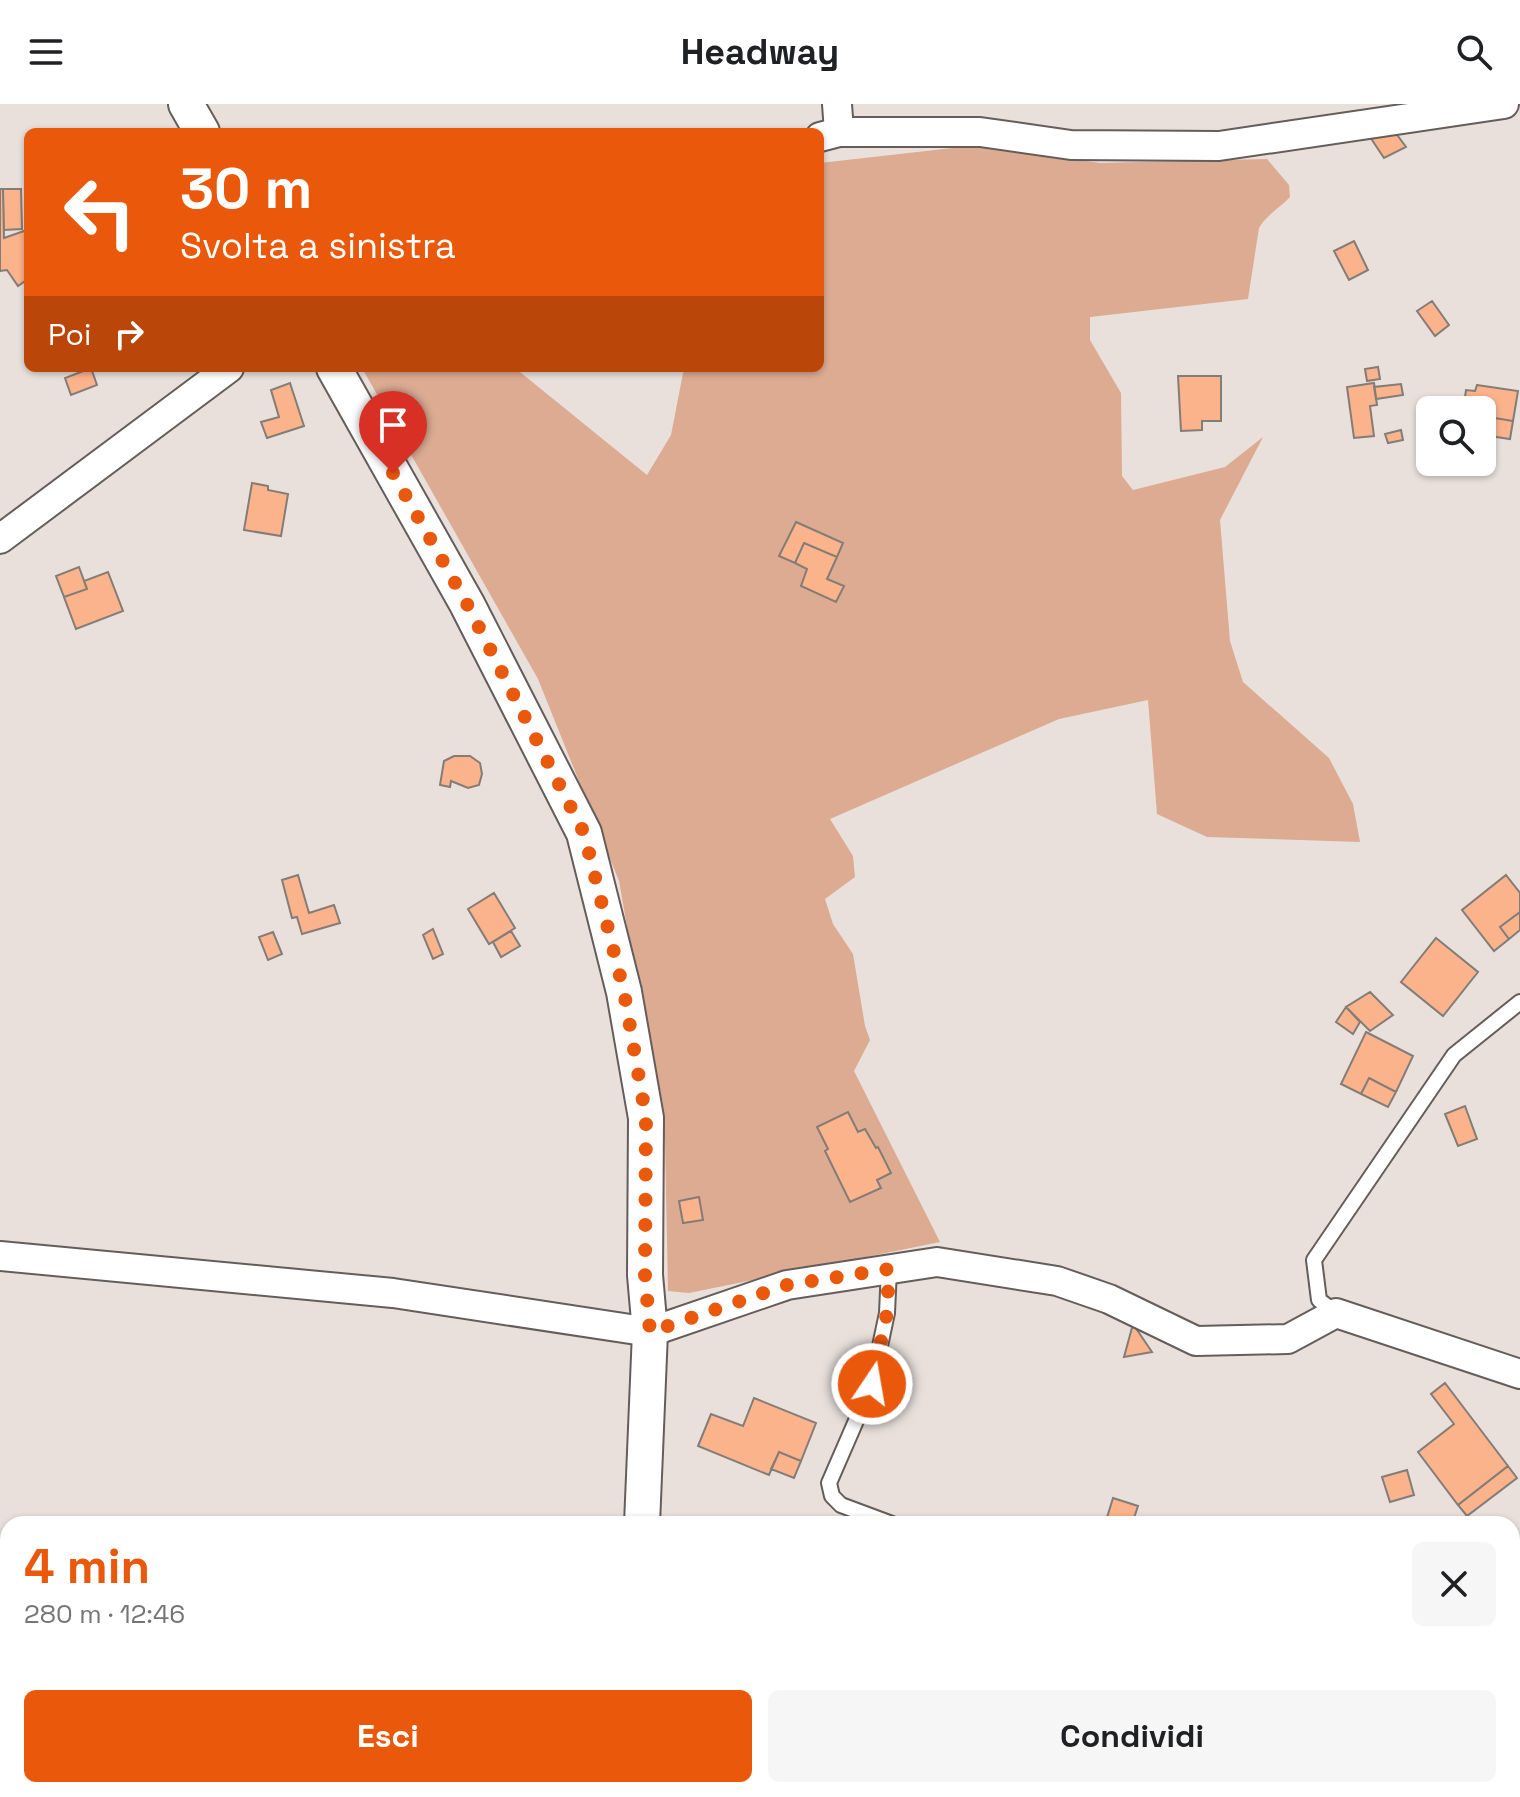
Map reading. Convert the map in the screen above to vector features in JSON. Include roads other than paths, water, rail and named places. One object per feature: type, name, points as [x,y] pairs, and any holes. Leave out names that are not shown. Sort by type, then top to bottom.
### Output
[{"type":"street","points":[[186,104],[200,128]]},
{"type":"street","points":[[837,104],[830,135],[980,132],[1071,145],[1219,146],[1504,104]]},
{"type":"street","points":[[0,539],[224,372]]},
{"type":"street","points":[[336,372],[467,604],[584,833],[624,992],[646,1118],[645,1275],[650,1332],[642,1516]]},
{"type":"street","points":[[0,1256],[393,1293],[650,1332],[787,1285],[937,1262],[1057,1281],[1109,1299],[1196,1341],[1288,1339],[1336,1313],[1520,1374]]},
{"type":"lane","points":[[1336,1313],[1319,1300],[1314,1260],[1454,1055],[1520,1002]]},
{"type":"lane","points":[[871,1516],[841,1505],[832,1496],[829,1483],[872,1384],[887,1313],[889,1269]]}]
